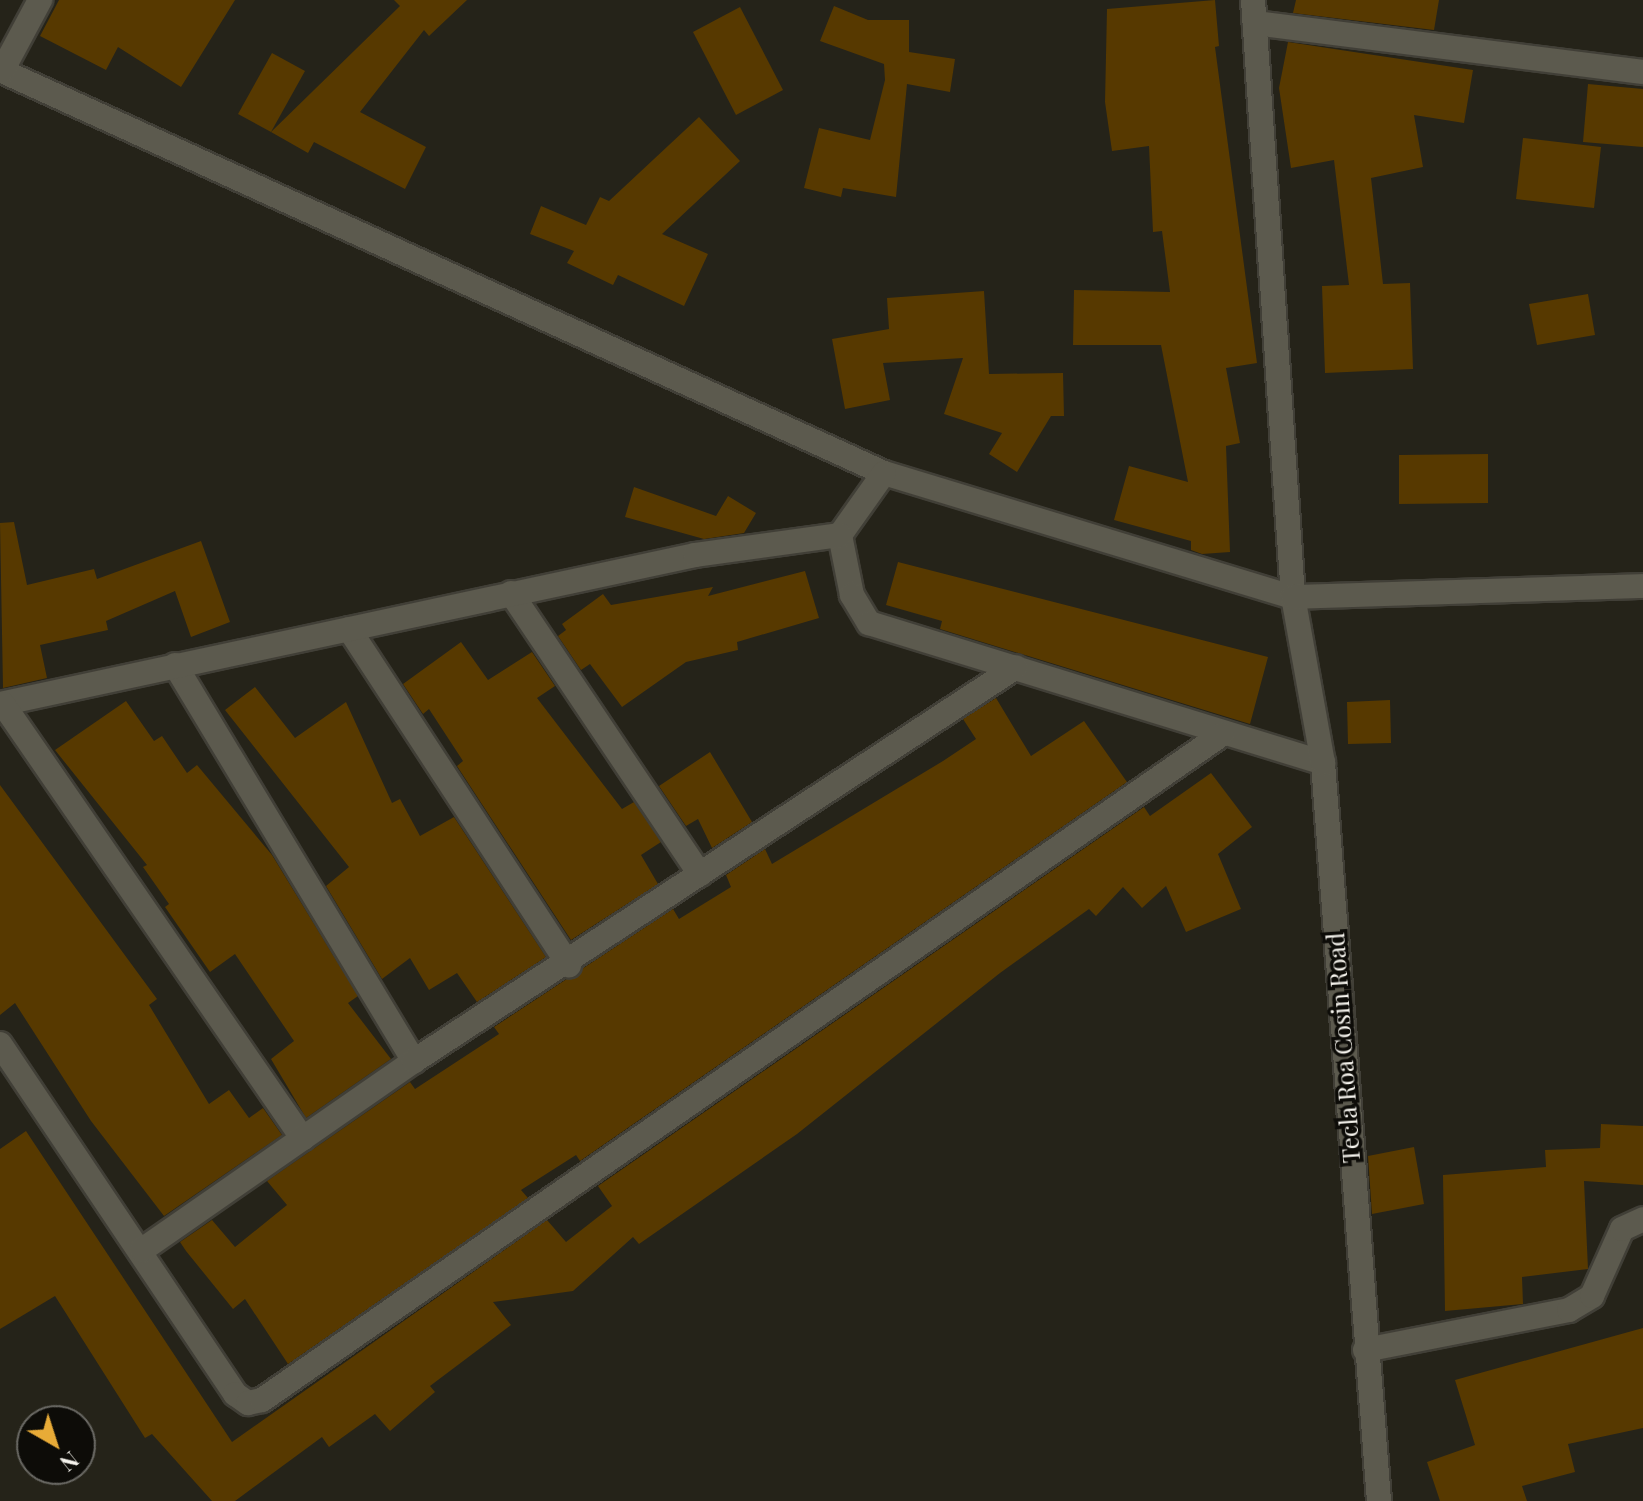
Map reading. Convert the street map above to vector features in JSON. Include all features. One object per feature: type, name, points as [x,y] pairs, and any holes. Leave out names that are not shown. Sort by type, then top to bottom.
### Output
[{"type":"street","points":[[40,0],[1,71],[884,473],[1293,597],[1643,586]]},
{"type":"street","points":[[1254,12],[1643,72]]},
{"type":"street","name":"Tecla Roa Cosin Road","points":[[1254,12],[1293,597],[1323,763],[1365,1350],[1379,1501]]},
{"type":"street","points":[[884,473],[840,535],[852,595],[869,623],[1016,667],[1221,735],[1323,763]]},
{"type":"street","points":[[303,1139],[1,704],[695,555],[840,535]]},
{"type":"street","points":[[511,593],[700,874]]},
{"type":"street","points":[[349,629],[569,965]]},
{"type":"street","points":[[175,665],[414,1061]]},
{"type":"street","points":[[142,1250],[414,1061],[569,965],[700,874],[1016,667]]},
{"type":"street","points":[[0,1044],[142,1250],[235,1394],[248,1403],[262,1400],[1221,735]]},
{"type":"street","points":[[1365,1350],[1569,1310],[1592,1296],[1622,1229],[1643,1219]]},
{"type":"building","points":[[59,0],[235,0],[181,87],[118,47],[106,70],[40,36]]},
{"type":"building","points":[[394,0],[467,0],[429,36],[424,30],[360,112],[426,147],[405,189],[314,142],[308,153],[271,132],[400,6]]},
{"type":"building","points":[[1215,0],[1219,46],[1215,47],[1257,363],[1226,368],[1240,443],[1226,446],[1230,552],[1202,554],[1191,550],[1191,541],[1114,520],[1129,466],[1188,482],[1161,345],[1073,345],[1074,290],[1170,292],[1162,231],[1153,232],[1149,146],[1112,151],[1105,102],[1107,9]]},
{"type":"building","points":[[1296,0],[1439,0],[1434,30],[1293,13]]},
{"type":"building","points":[[834,6],[868,20],[909,20],[909,52],[955,59],[950,92],[907,84],[896,197],[843,188],[841,197],[804,188],[819,128],[870,140],[885,80],[884,64],[820,41]]},
{"type":"building","points":[[740,7],[783,90],[736,115],[693,32]]},
{"type":"building","points":[[1288,42],[1473,70],[1464,123],[1414,115],[1423,167],[1371,178],[1383,284],[1410,283],[1413,369],[1325,373],[1322,286],[1349,285],[1334,160],[1291,168],[1279,88]]},
{"type":"building","points":[[272,53],[305,71],[271,132],[238,114]]},
{"type":"building","points":[[1588,84],[1643,89],[1643,147],[1583,142]]},
{"type":"building","points":[[699,117],[740,161],[662,234],[708,254],[684,306],[618,275],[613,285],[567,263],[574,251],[530,234],[541,206],[586,225],[600,197],[609,201]]},
{"type":"building","points":[[1523,138],[1601,147],[1594,208],[1516,199]]},
{"type":"building","points":[[984,291],[989,374],[1063,373],[1064,416],[1051,416],[1017,472],[989,454],[1002,433],[944,414],[963,358],[883,363],[890,400],[845,409],[832,339],[889,329],[887,298]]},
{"type":"building","points":[[1588,294],[1595,335],[1537,345],[1529,304]]},
{"type":"building","points":[[1488,454],[1488,503],[1399,504],[1399,455]]},
{"type":"building","points":[[634,487],[716,516],[728,496],[756,513],[744,533],[704,539],[625,517]]},
{"type":"building","points":[[14,522],[27,585],[94,569],[97,579],[201,541],[230,622],[191,637],[175,591],[106,621],[108,630],[40,645],[47,678],[3,688],[0,523]]},
{"type":"building","points":[[898,562],[1268,657],[1250,724],[940,629],[942,621],[886,605]]},
{"type":"building","points":[[805,571],[819,618],[737,642],[738,650],[686,662],[622,707],[590,664],[581,670],[558,636],[566,630],[562,624],[603,594],[611,605],[713,587],[708,596]]},
{"type":"building","points":[[461,642],[488,680],[532,652],[555,686],[537,698],[622,809],[634,802],[661,842],[641,855],[658,884],[571,940],[457,766],[463,761],[429,709],[423,714],[403,684]]},
{"type":"building","points":[[255,687],[295,738],[346,702],[392,803],[400,799],[420,836],[454,817],[546,957],[477,1002],[457,973],[429,990],[410,958],[382,979],[326,886],[349,867],[225,710]]},
{"type":"building","points":[[996,698],[1031,756],[1084,721],[1127,782],[580,1161],[576,1155],[521,1190],[528,1198],[288,1364],[245,1299],[233,1309],[186,1251],[180,1242],[212,1220],[235,1247],[287,1205],[267,1181],[410,1082],[415,1089],[499,1034],[494,1027],[673,909],[679,919],[731,887],[726,875],[765,849],[772,864],[943,761],[976,739],[963,719]]},
{"type":"building","points":[[1390,700],[1391,743],[1348,744],[1347,702]]},
{"type":"building","points":[[126,701],[154,741],[162,736],[187,773],[197,765],[272,855],[358,996],[348,1003],[391,1059],[306,1118],[271,1059],[294,1041],[235,954],[210,972],[165,907],[169,904],[143,867],[147,865],[55,750]]},
{"type":"building","points":[[710,752],[752,822],[712,848],[698,819],[686,826],[659,786]]},
{"type":"building","points":[[1211,773],[1252,827],[1218,854],[1241,909],[1186,932],[1166,886],[1142,908],[1123,887],[1096,916],[1089,909],[1000,973],[797,1134],[639,1244],[633,1237],[573,1291],[493,1302],[511,1325],[430,1386],[435,1392],[390,1431],[375,1414],[329,1447],[322,1437],[235,1501],[212,1501],[152,1434],[145,1438],[55,1296],[0,1329],[0,1149],[26,1131],[232,1442],[547,1220],[566,1242],[612,1206],[598,1186],[1144,807],[1150,816]]},
{"type":"building","points":[[0,785],[157,999],[149,1005],[209,1104],[229,1090],[249,1118],[263,1108],[282,1135],[164,1216],[91,1121],[15,1003],[0,1015]]},
{"type":"building","points":[[1601,1124],[1643,1126],[1643,1185],[1584,1181],[1588,1269],[1522,1277],[1523,1304],[1445,1311],[1443,1175],[1546,1167],[1545,1150],[1600,1148]]},
{"type":"building","points":[[1414,1147],[1424,1204],[1372,1214],[1368,1156]]},
{"type":"building","points":[[1643,1328],[1643,1428],[1568,1444],[1575,1472],[1522,1486],[1527,1501],[1440,1501],[1427,1462],[1475,1445],[1455,1380]]}]
